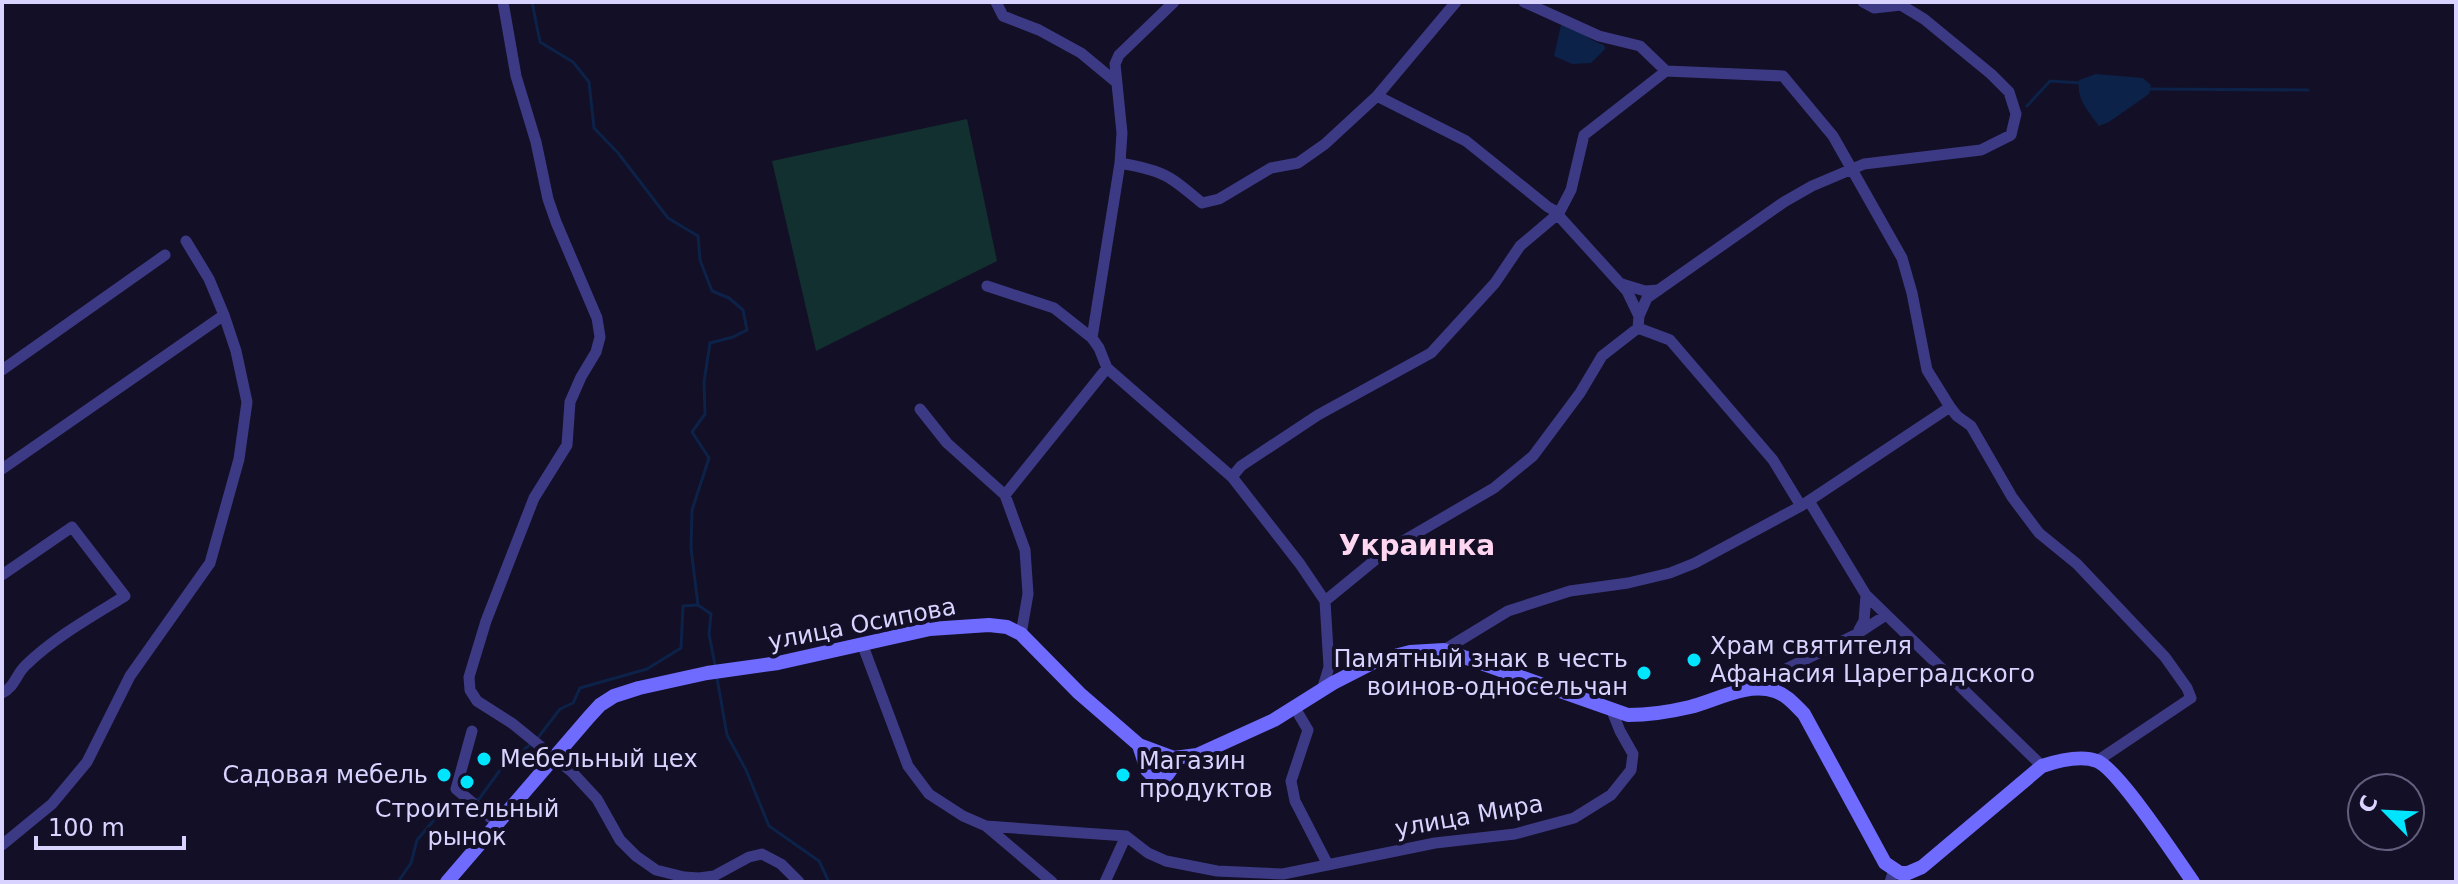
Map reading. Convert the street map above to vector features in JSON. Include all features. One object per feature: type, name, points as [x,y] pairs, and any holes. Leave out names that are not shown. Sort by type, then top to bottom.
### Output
[{"type":"main road","name":"улица Осипова","points":[[555,759],[600,705],[626,691],[961,625],[998,626],[1021,634]]},
{"type":"main road","points":[[1021,634],[1079,693],[1139,745],[1174,758],[1197,755],[1295,708],[1376,661],[1410,652],[1444,650],[1628,715],[1647,715],[1691,706],[1756,688],[1780,693],[1804,714],[1892,876],[1922,867],[2042,766],[2059,761],[2097,761],[2132,798],[2193,882]]},
{"type":"main road","points":[[1139,745],[1147,770],[1154,777],[1167,775],[1174,758]]},
{"type":"main road","points":[[447,882],[555,759]]},
{"type":"street","points":[[503,2],[511,54],[536,142],[548,199],[597,318],[600,337],[596,352],[570,402],[567,445],[534,498],[486,621],[468,684],[472,696],[513,724],[572,772],[591,792],[628,848],[656,870],[684,877],[714,876],[749,857],[762,854],[781,864],[799,882]]},
{"type":"street","points":[[996,2],[1003,16],[1039,30],[1081,53],[1116,82]]},
{"type":"street","points":[[1092,338],[1120,163],[1122,133],[1115,64],[1119,55],[1174,2]]},
{"type":"street","points":[[1120,163],[1154,169],[1173,177],[1202,203],[1219,199],[1271,168],[1298,163],[1325,144],[1377,96],[1456,2]]},
{"type":"street","points":[[1524,2],[1599,36],[1640,46],[1666,71]]},
{"type":"street","points":[[1325,601],[1386,551],[1494,488],[1533,456],[1580,393],[1602,356],[1638,322],[1647,298],[1784,202],[1812,186],[1864,164],[1981,150],[2011,135],[2016,114],[2009,92],[1991,74],[1924,19],[1900,4],[1874,8],[1863,2]]},
{"type":"street","points":[[1232,477],[1241,466],[1318,415],[1431,353],[1495,283],[1520,246],[1559,213],[1571,190],[1584,135],[1666,71],[1783,76],[1833,136],[1902,258],[1927,370],[1950,407],[1971,426],[2012,497],[2039,533],[2077,564],[2165,657],[2187,688],[2191,698],[2097,761]]},
{"type":"street","points":[[1377,96],[1466,141],[1559,213],[1627,291],[1638,322],[1670,340],[1773,460],[1866,595],[2042,766]]},
{"type":"street","points":[[2,845],[52,804],[87,762],[130,676],[210,563],[239,459],[247,402],[236,351],[224,315],[209,279],[186,241]]},
{"type":"street","points":[[2,370],[165,255]]},
{"type":"street","points":[[1618,281],[1638,289],[1659,290]]},
{"type":"street","points":[[987,286],[1054,308],[1092,338],[1107,368],[1232,477],[1325,601],[1329,667],[1322,690]]},
{"type":"street","points":[[2,469],[224,315]]},
{"type":"street","points":[[1005,495],[1107,368]]},
{"type":"street","points":[[1444,650],[1508,611],[1570,591],[1628,583],[1670,573],[1695,563],[1805,504],[1950,407]]},
{"type":"street","points":[[920,409],[947,443],[1005,495],[1025,550],[1028,594],[1021,634]]},
{"type":"street","points":[[2,575],[72,527],[125,596],[55,641],[23,667],[11,689],[2,693]]},
{"type":"street","points":[[1857,634],[1864,621],[1866,595]]},
{"type":"street","points":[[1738,692],[1857,634],[1886,615]]},
{"type":"street","name":"улица Мира","points":[[863,646],[908,766],[929,794],[963,816],[986,826],[1126,836],[1148,853],[1166,861],[1217,871],[1283,874],[1435,843],[1515,834],[1574,818],[1611,795],[1631,770],[1633,754],[1612,711]]},
{"type":"street","points":[[1295,708],[1308,730],[1291,781],[1295,801],[1328,865]]},
{"type":"street","points":[[472,731],[456,789],[498,824]]},
{"type":"street","points":[[986,826],[1052,882]]},
{"type":"street","points":[[1105,882],[1126,836]]},
{"type":"green space","points":[[967,119],[997,261],[816,351],[772,161]]},
{"type":"water","points":[[1561,25],[1604,45],[1605,49],[1591,63],[1572,64],[1554,56]]},
{"type":"water","points":[[2096,74],[2143,78],[2151,85],[2149,94],[2099,126],[2079,93],[2079,80]]},
{"type":"waterway","points":[[532,2],[540,42],[573,62],[589,82],[594,128],[618,153],[668,218],[698,236],[700,260],[712,291],[729,298],[743,310],[747,330],[710,343],[704,382],[705,414],[692,432],[709,458],[692,510],[691,548],[698,605],[711,614],[709,634],[715,665]]},
{"type":"waterway","points":[[2027,106],[2050,81],[2081,83]]},
{"type":"waterway","points":[[2148,89],[2308,90]]},
{"type":"waterway","points":[[537,739],[560,709],[573,703],[580,688],[647,669],[681,648],[683,606],[698,605]]},
{"type":"waterway","points":[[717,678],[727,735],[746,770],[769,826],[819,861],[829,882]]},
{"type":"waterway","points":[[476,800],[503,766],[531,744]]},
{"type":"waterway","points":[[398,882],[411,863],[417,840],[434,820],[446,810],[468,802]]},
{"type":"place","name":"Храм святителя Афанасия Цареградского","points":[[1694,660]]},
{"type":"place","name":"Памятный знак в честь воинов-односельчан","points":[[1644,673]]},
{"type":"place","name":"Мебельный цех","points":[[484,759]]},
{"type":"place","name":"Садовая мебель","points":[[444,775]]},
{"type":"place","name":"Магазин продуктов","points":[[1123,775]]},
{"type":"place","name":"Строительный рынок","points":[[467,782]]},
{"type":"district","name":"Украинка","points":[[1417,545]]}]
